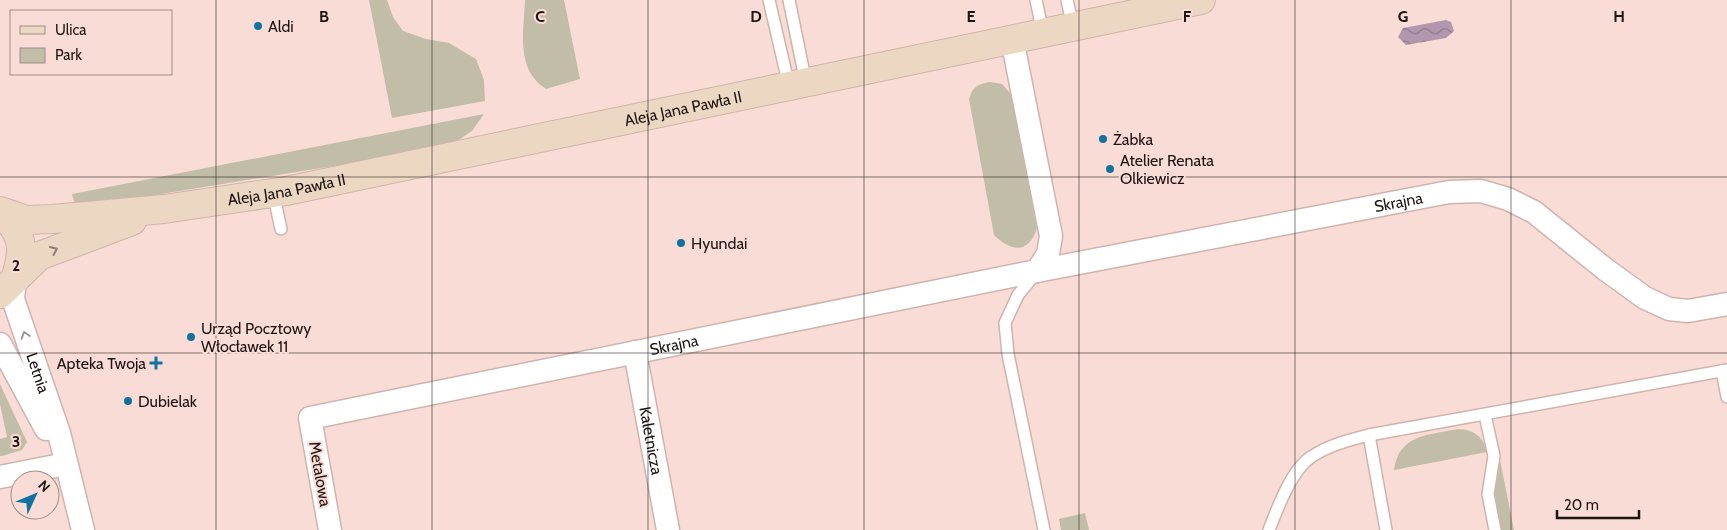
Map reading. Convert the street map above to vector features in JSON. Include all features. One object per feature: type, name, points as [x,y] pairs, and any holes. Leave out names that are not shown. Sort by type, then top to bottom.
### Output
[{"type":"main road","name":"Aleja Jana Pawła II","points":[[0,211],[26,220],[164,209],[273,192],[362,176],[1201,0]]},
{"type":"main road","name":"Aleja Jana Pawła II","points":[[8,286],[39,256],[164,209]]},
{"type":"main road","points":[[0,211],[14,224],[21,242],[21,260],[8,286]]},
{"type":"street","points":[[1012,40],[1051,236],[1048,254],[1037,271]]},
{"type":"street","name":"Skrajna","points":[[310,418],[1037,271],[1450,192],[1481,191],[1508,199],[1534,212],[1605,269],[1645,298],[1669,309],[1688,311],[1727,304]]},
{"type":"street","name":"Letnia","points":[[8,286],[59,433],[83,530]]},
{"type":"street","name":"Letnia","points":[[0,344],[66,464]]},
{"type":"street","name":"Kaletnicza","points":[[635,352],[668,530]]},
{"type":"street","name":"Metalowa","points":[[310,418],[330,530]]},
{"type":"street","points":[[0,477],[66,464]]},
{"type":"lane","points":[[769,0],[798,84]]},
{"type":"lane","points":[[789,0],[798,84]]},
{"type":"lane","points":[[1036,0],[1043,33]]},
{"type":"lane","points":[[1067,0],[1073,27]]},
{"type":"lane","points":[[273,192],[281,229]]},
{"type":"lane","points":[[1037,271],[1018,295],[1005,323],[1008,354],[1044,530]]},
{"type":"lane","points":[[1269,530],[1288,485],[1309,457],[1337,443],[1369,435],[1724,371],[1727,397]]},
{"type":"lane","points":[[1485,414],[1494,456],[1488,494],[1495,530]]},
{"type":"lane","points":[[1369,435],[1386,530]]},
{"type":"green space","points":[[369,0],[387,0],[393,17],[403,31],[426,39],[449,43],[476,59],[484,80],[485,101],[392,118]]},
{"type":"green space","points":[[525,0],[564,0],[580,79],[546,89],[536,81],[525,60],[523,37]]},
{"type":"green space","points":[[990,82],[1002,84],[1011,94],[1037,228],[1029,242],[1019,248],[1007,245],[994,235],[969,99],[976,87]]},
{"type":"green space","points":[[484,114],[472,131],[457,141],[382,158],[76,208],[72,194]]},
{"type":"green space","points":[[0,384],[27,442],[22,450],[2,456],[0,456],[0,439],[7,437],[0,404]]},
{"type":"green space","points":[[1458,429],[1473,432],[1477,435],[1483,442],[1487,452],[1394,470],[1402,449],[1409,443],[1426,435]]},
{"type":"green space","points":[[1499,455],[1514,530],[1501,530],[1494,498]]},
{"type":"green space","points":[[1085,513],[1089,530],[1061,530],[1059,519]]},
{"type":"water","points":[[1446,20],[1451,22],[1454,31],[1446,38],[1406,45],[1398,37],[1403,28]]},
{"type":"place","name":"Aldi","points":[[258,26]]},
{"type":"place","name":"Żabka","points":[[1103,139]]},
{"type":"place","name":"Atelier Renata Olkiewicz","points":[[1110,169]]},
{"type":"place","name":"Hyundai","points":[[681,243]]},
{"type":"place","name":"Urząd Pocztowy Włocławek 11","points":[[191,337]]},
{"type":"place","name":"Apteka Twoja","points":[[156,363]]},
{"type":"place","name":"Dubielak","points":[[128,401]]}]
